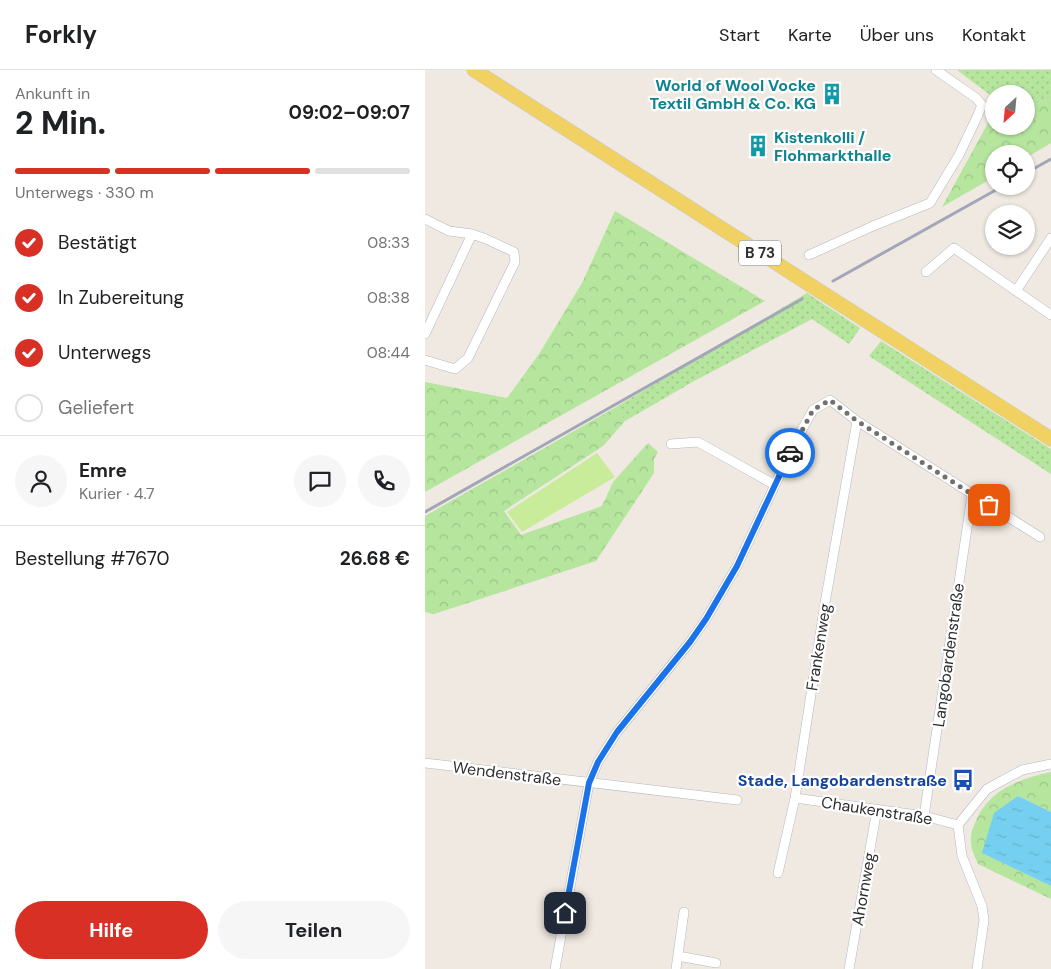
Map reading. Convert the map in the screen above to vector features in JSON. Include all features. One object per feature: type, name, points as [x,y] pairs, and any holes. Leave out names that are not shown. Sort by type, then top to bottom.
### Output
[{"type":"main road","name":"B 73","points":[[474,70],[1051,439]]},
{"type":"street","points":[[809,255],[930,203],[959,155],[981,105],[976,98],[936,70]]},
{"type":"street","points":[[425,219],[449,231],[472,234],[487,239],[514,252],[515,262],[468,358],[455,369],[425,360]]},
{"type":"street","points":[[425,334],[472,234]]},
{"type":"street","points":[[1016,291],[1051,238]]},
{"type":"street","points":[[926,272],[954,248],[1051,315]]},
{"type":"street","points":[[555,969],[589,783],[598,762],[617,732],[690,642],[706,619],[737,566],[796,440],[813,410],[830,400],[857,421],[1040,537]]},
{"type":"street","name":"Frankenweg","points":[[778,873],[795,798],[825,603],[857,421]]},
{"type":"street","points":[[671,444],[698,442],[775,485]]},
{"type":"street","name":"Langobardenstraße","points":[[924,816],[972,495]]},
{"type":"street","name":"Wendenstraße","points":[[425,763],[737,800]]},
{"type":"street","points":[[977,969],[984,920],[981,906],[962,856],[958,825],[987,789],[1022,770],[1051,764]]},
{"type":"street","name":"Chaukenstraße","points":[[795,798],[924,816],[958,825]]},
{"type":"street","name":"Ahornweg","points":[[849,969],[877,810]]},
{"type":"street","points":[[676,969],[684,912]]},
{"type":"street","points":[[678,956],[717,963]]},
{"type":"green space","points":[[957,70],[1051,70],[1051,99],[1035,103],[1035,85],[985,85],[985,91]]},
{"type":"green space","points":[[1051,99],[1051,143],[1035,153],[1035,145],[985,145],[985,182],[942,207],[985,128],[985,135],[1035,135],[1035,103]]},
{"type":"green space","points":[[615,211],[765,301],[425,492],[425,382],[507,398],[539,354],[582,283]]},
{"type":"green space","points":[[807,293],[860,328],[849,344],[812,319],[696,380],[625,421],[616,407]]},
{"type":"green space","points":[[881,341],[1051,449],[1051,474],[869,356]]},
{"type":"green space","points":[[616,407],[625,421],[603,446],[504,511],[521,535],[602,506],[613,482],[648,443],[658,452],[654,459],[654,473],[596,561],[434,614],[425,612],[425,516]]},
{"type":"green space","points":[[597,453],[615,477],[522,532],[507,512]]},
{"type":"green space","points":[[1051,772],[1051,812],[1018,796],[983,853],[1051,886],[1051,899],[978,864],[972,850],[971,835],[981,812],[996,794],[1027,778]]},
{"type":"water","points":[[1018,796],[1051,812],[1051,886],[982,853],[994,813]]},
{"type":"railway","points":[[1035,168],[1051,159]]},
{"type":"railway","points":[[833,281],[987,195]]},
{"type":"railway","points":[[425,512],[802,299]]},
{"type":"way so far","points":[[790,453],[813,410],[830,400],[857,421],[989,505]]},
{"type":"place","name":"World of Wool Vocke Textil GmbH & Co. KG","points":[[832,94]]},
{"type":"place","name":"Kistenkolli / Flohmarkthalle","points":[[758,146]]},
{"type":"place","name":"Stade, Langobardenstraße","points":[[963,780]]},
{"type":"route","points":[[565,913],[589,783],[598,762],[617,732],[690,642],[706,619],[737,566],[790,453]]}]
